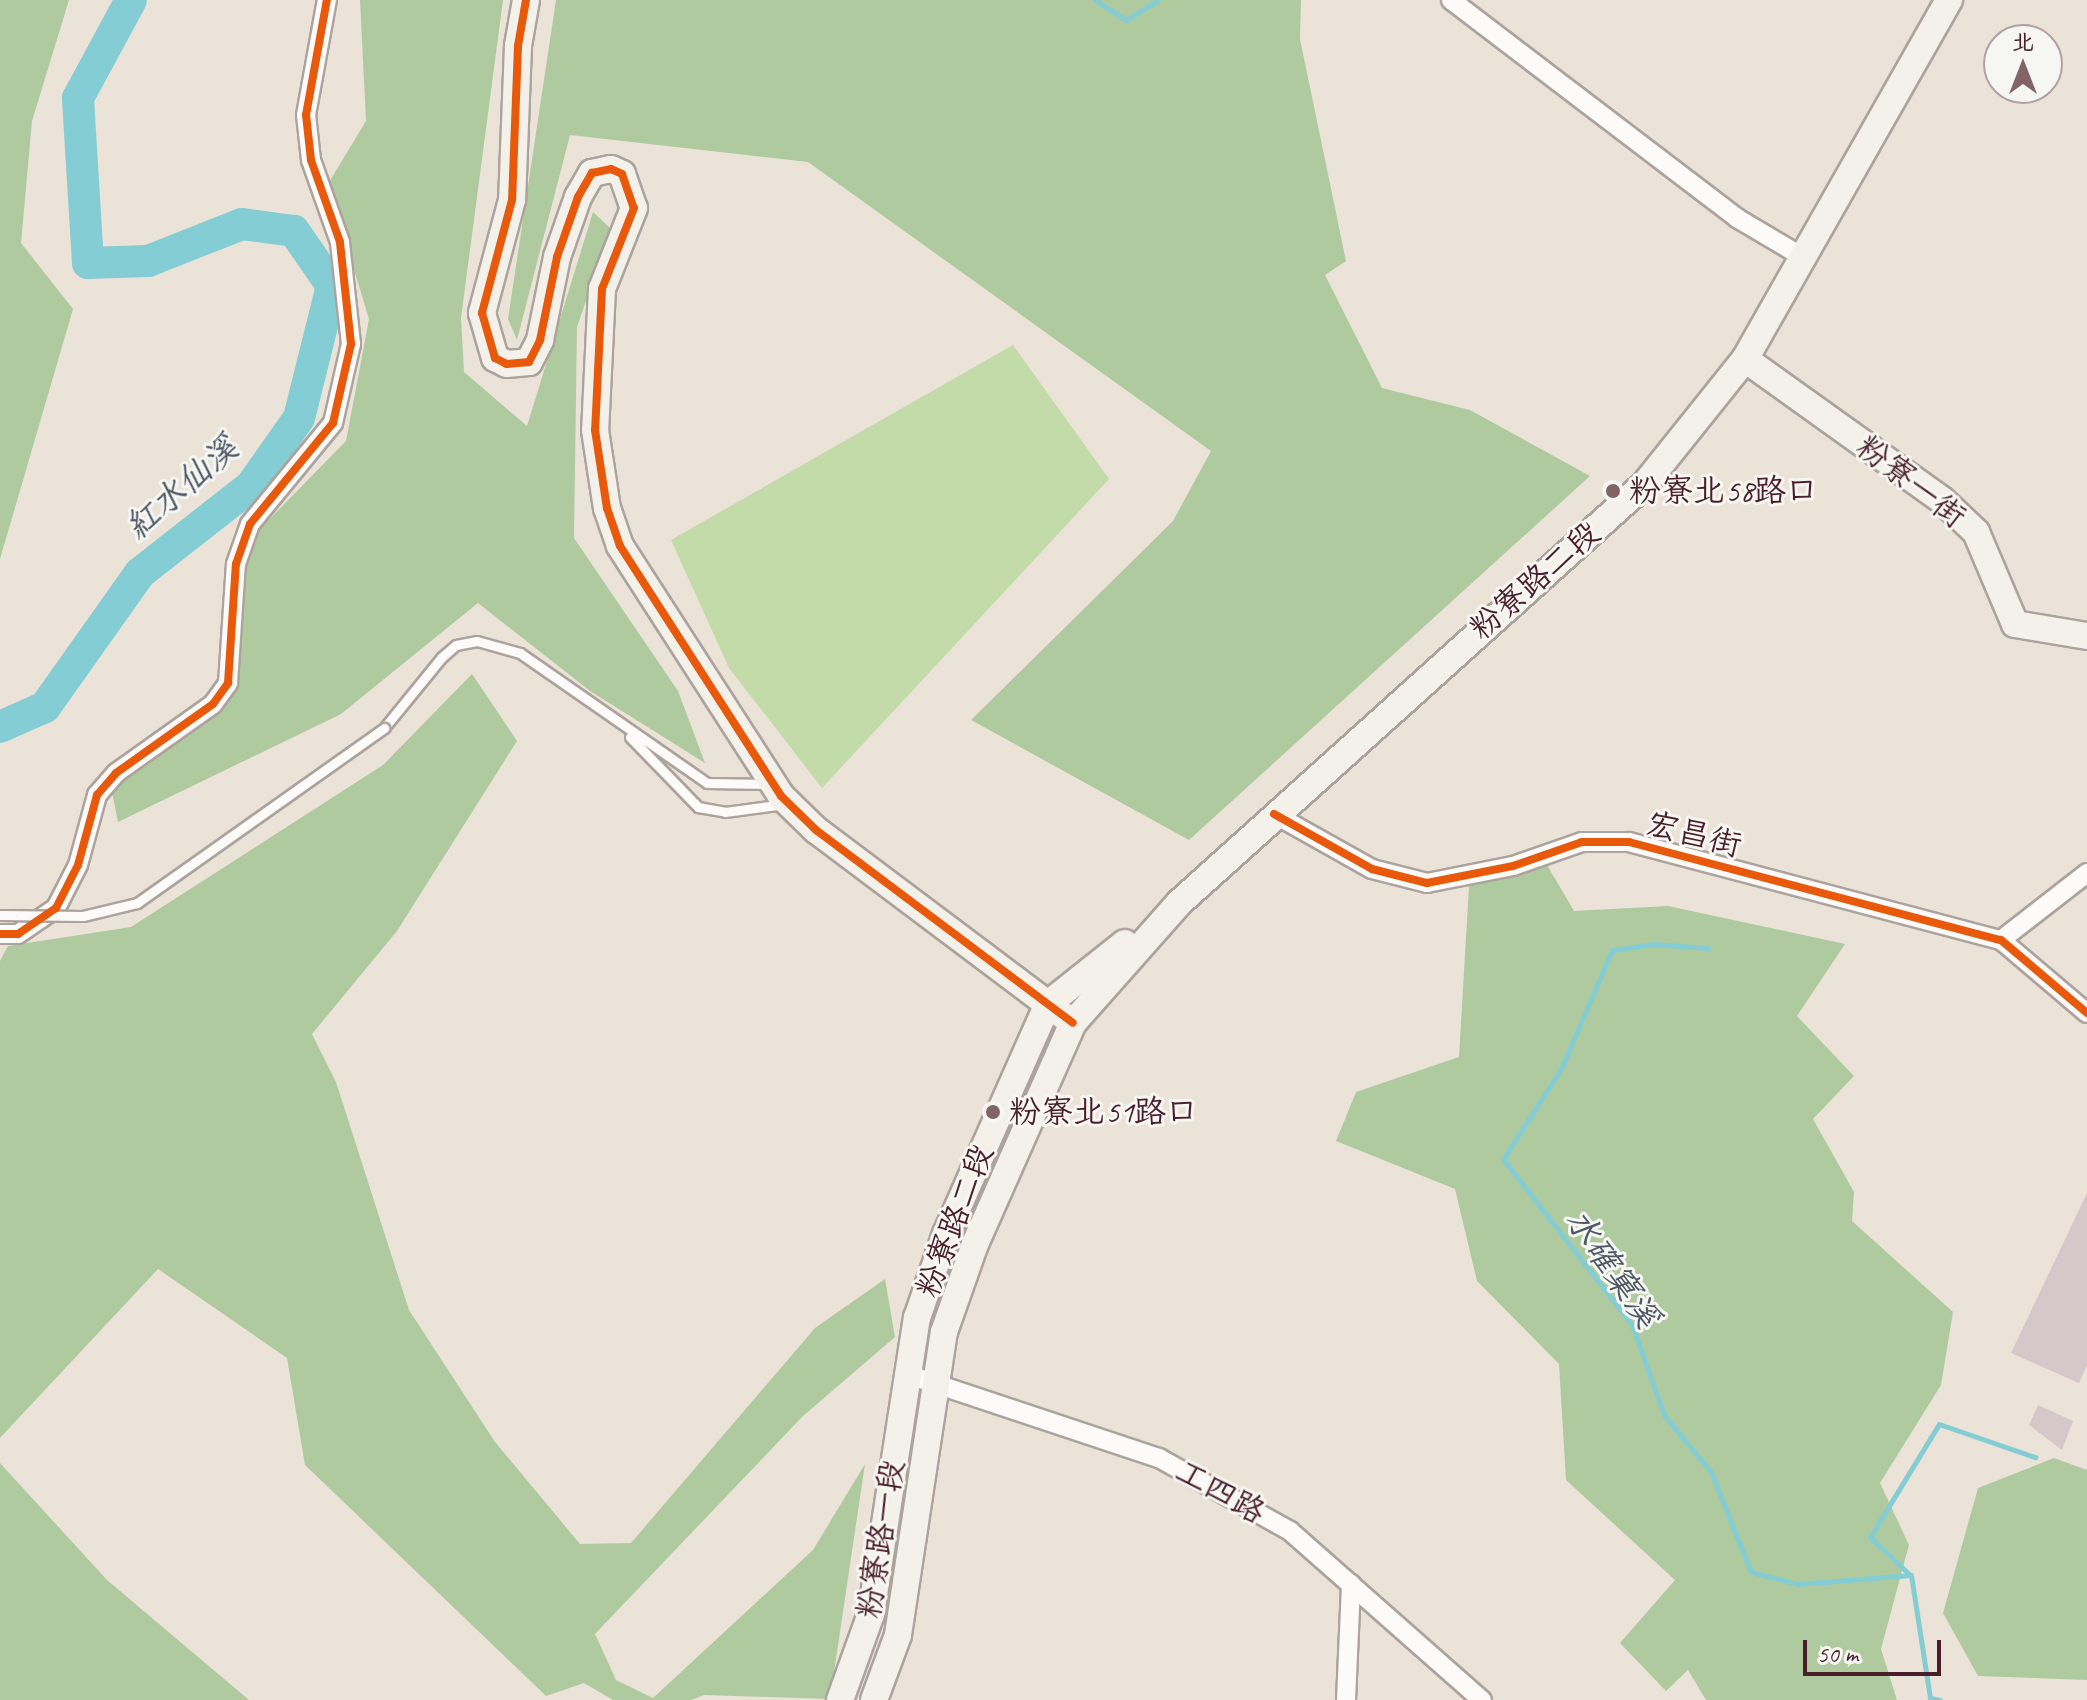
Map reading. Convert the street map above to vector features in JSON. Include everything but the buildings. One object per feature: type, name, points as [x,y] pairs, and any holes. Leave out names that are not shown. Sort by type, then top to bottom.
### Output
[{"type":"main road","points":[[526,0],[518,46],[512,200],[482,313],[485,337],[495,358],[507,364],[529,362],[540,340],[557,257],[578,197],[592,173],[611,169],[622,174],[634,208],[602,289],[595,430],[607,508],[620,546],[780,794],[1073,1023]]},
{"type":"main road","name":"粉寮路二段","points":[[933,1380],[975,1244],[1073,1023],[1179,903],[1274,814],[1645,484],[1745,359],[1949,0]]},
{"type":"main road","name":"粉寮一街","points":[[1745,359],[1942,500],[1976,532],[2015,624],[2087,636]]},
{"type":"main road","name":"粉寮路二段","points":[[906,1374],[917,1318],[946,1234],[1048,1004],[1179,903]]},
{"type":"main road","name":"粉寮路一段","points":[[840,1700],[871,1614],[906,1374]]},
{"type":"main road","name":"粉寮路一段","points":[[874,1700],[898,1635],[933,1380]]},
{"type":"street","points":[[0,934],[18,934],[56,908],[78,865],[97,795],[116,773],[213,704],[228,683],[236,564],[250,524],[333,423],[351,344],[340,242],[311,160],[306,115],[327,0]]},
{"type":"street","points":[[1451,0],[1737,218],[1801,256]]},
{"type":"street","name":"宏昌街","points":[[1274,814],[1372,869],[1427,883],[1513,866],[1582,842],[1629,842],[2001,940]]},
{"type":"street","points":[[2087,873],[2001,940],[2029,969],[2087,1013]]},
{"type":"street","name":"工四路","points":[[906,1374],[933,1380],[1159,1458],[1290,1531],[1482,1700]]},
{"type":"street","points":[[1346,1700],[1351,1584]]},
{"type":"lane","points":[[0,915],[83,916],[137,903],[384,728],[442,657],[456,645],[477,641],[520,653],[707,783],[780,794]]},
{"type":"lane","points":[[614,720],[698,807],[725,812],[780,794]]},
{"type":"green space","points":[[0,0],[69,0],[32,121],[21,243],[73,309],[0,559]]},
{"type":"green space","points":[[360,0],[503,0],[461,318],[464,372],[527,426],[593,212],[611,229],[577,327],[574,538],[678,691],[705,763],[590,691],[478,603],[341,714],[118,822],[109,777],[221,707],[239,681],[243,546],[346,441],[369,319],[328,184],[366,121]]},
{"type":"green space","points":[[556,0],[1301,0],[1300,39],[1346,261],[1325,275],[1382,388],[1470,410],[1590,476],[1189,840],[971,720],[1173,521],[1211,451],[808,162],[570,135],[517,340],[508,319]]},
{"type":"green space","points":[[1013,345],[1109,479],[822,788],[729,668],[671,540]]},
{"type":"green space","points":[[472,674],[517,741],[397,931],[312,1034],[336,1082],[409,1310],[495,1442],[580,1544],[631,1543],[815,1328],[885,1279],[895,1337],[803,1416],[595,1634],[616,1680],[653,1698],[813,1550],[865,1464],[830,1699],[704,1695],[691,1700],[613,1700],[584,1683],[546,1696],[305,1465],[287,1358],[158,1269],[0,1438],[0,961],[8,946],[131,927],[383,765]]},
{"type":"green space","points":[[1543,858],[1574,911],[1668,906],[1845,944],[1797,1016],[1854,1076],[1813,1119],[1854,1192],[1852,1221],[1953,1312],[1941,1385],[1880,1483],[1909,1545],[1881,1649],[1897,1700],[1706,1700],[1688,1670],[1666,1691],[1620,1643],[1675,1580],[1566,1480],[1559,1364],[1477,1281],[1455,1189],[1336,1141],[1356,1092],[1459,1057],[1470,869]]},
{"type":"green space","points":[[2054,1458],[2087,1470],[2087,1680],[1978,1676],[1943,1613],[1978,1488]]},
{"type":"green space","points":[[0,1463],[107,1580],[249,1700],[0,1700]]},
{"type":"waterway","name":"紅水仙溪","points":[[0,727],[45,707],[140,573],[251,486],[299,418],[332,286],[294,231],[242,224],[148,261],[88,263],[78,98],[131,0]]},
{"type":"waterway","points":[[1095,0],[1126,20],[1158,0]]},
{"type":"waterway","name":"水確窠溪","points":[[1708,948],[1653,944],[1612,950],[1561,1069],[1503,1159],[1632,1325],[1664,1415],[1711,1472],[1751,1572],[1798,1584],[1911,1575]]},
{"type":"waterway","points":[[1910,1575],[1870,1537],[1939,1424],[2035,1457]]},
{"type":"waterway","name":"水確窠溪","points":[[1911,1575],[1930,1698],[1940,1700]]},
{"type":"cycle path","points":[[0,934],[18,934],[56,908],[78,865],[97,795],[116,773],[213,704],[228,683],[236,564],[250,524],[333,423],[351,344],[340,242],[311,160],[306,115],[327,0]]},
{"type":"cycle path","points":[[526,0],[518,46],[512,200],[482,313],[495,358],[507,364],[529,362],[540,340],[557,257],[578,197],[592,173],[611,169],[622,174],[634,208],[602,289],[595,430],[607,508],[620,546],[781,796],[816,830],[1073,1023]]},
{"type":"cycle path","points":[[1274,814],[1372,869],[1427,883],[1513,866],[1582,842],[1629,842],[2001,940],[2087,1013]]},
{"type":"place","name":"粉寮北58路口","points":[[1613,491]]},
{"type":"place","name":"粉寮北51路口","points":[[993,1112]]}]
